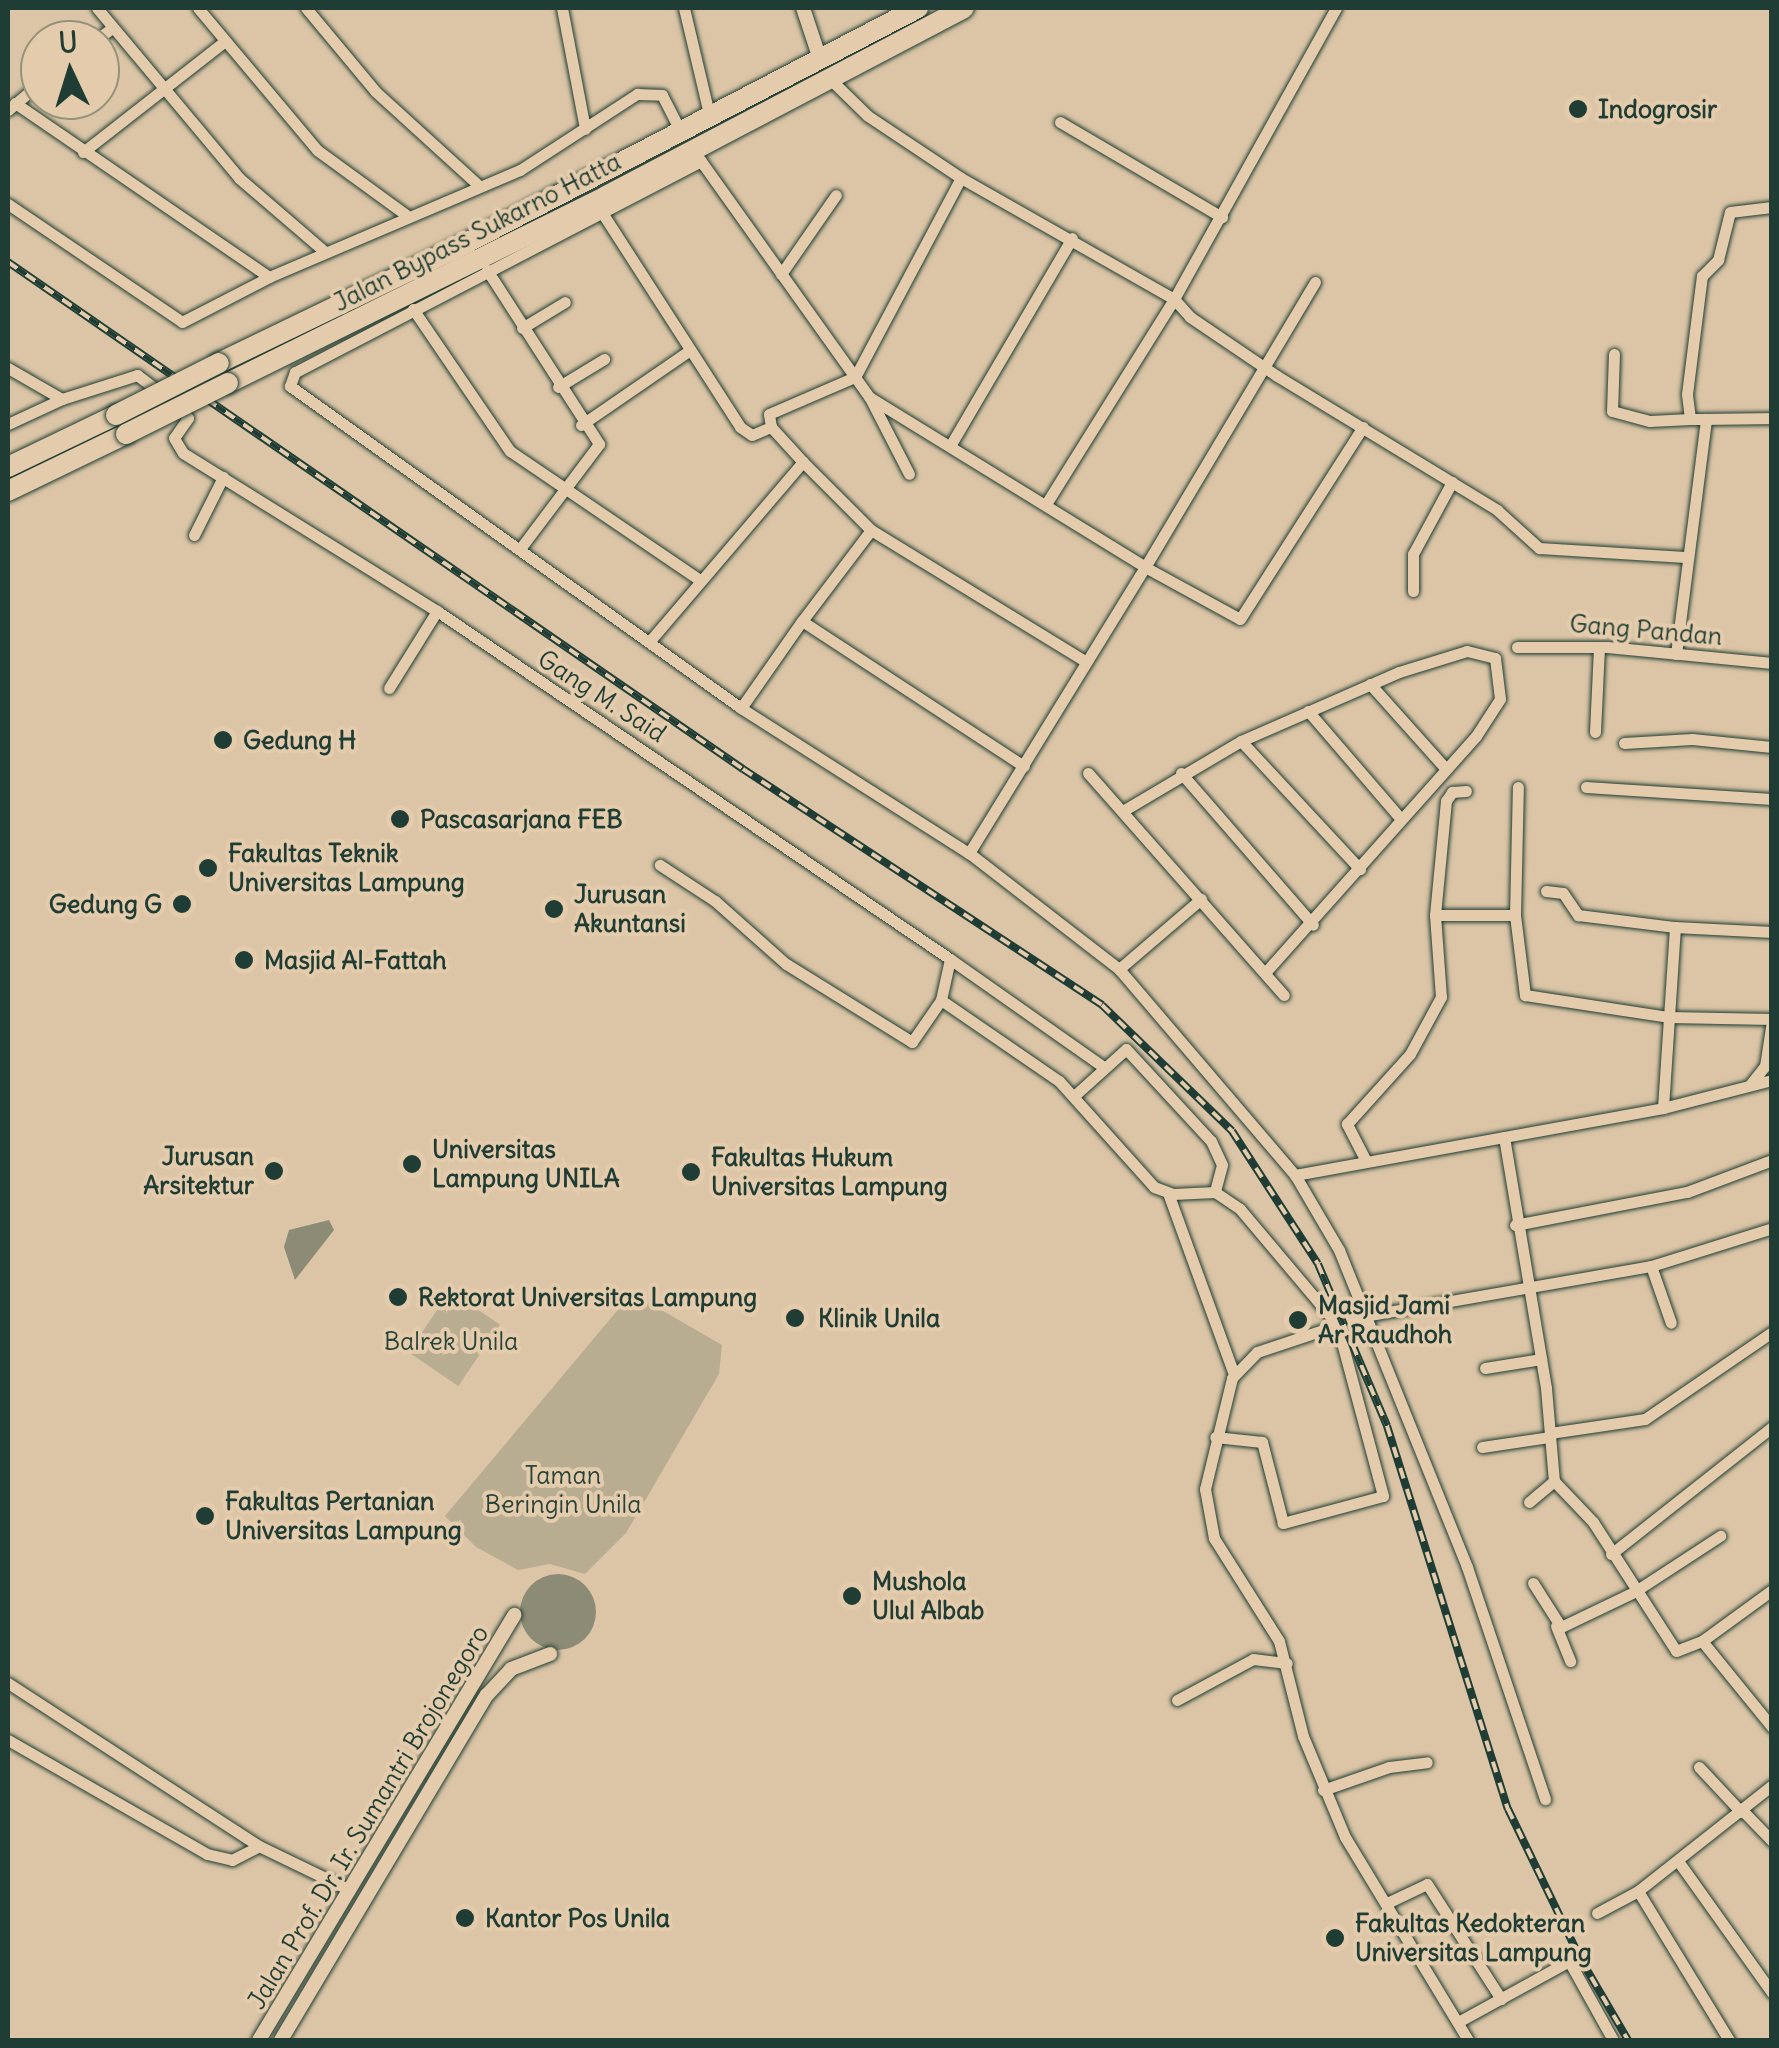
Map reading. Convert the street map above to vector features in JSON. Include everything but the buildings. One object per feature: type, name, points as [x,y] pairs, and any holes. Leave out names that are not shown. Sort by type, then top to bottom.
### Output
[{"type":"highway","name":"Jalan Bypass Sukarno Hatta","points":[[8,491],[219,363],[448,252],[819,56],[918,8]]},
{"type":"highway","name":"Jalan Bypass Sukarno Hatta","points":[[8,468],[228,383],[697,154],[829,78],[964,8]]},
{"type":"street","points":[[198,8],[317,150],[406,215]]},
{"type":"street","points":[[306,8],[376,92],[477,184]]},
{"type":"street","points":[[562,8],[585,130]]},
{"type":"street","points":[[684,8],[709,114]]},
{"type":"street","points":[[803,8],[819,56]]},
{"type":"street","points":[[1046,504],[1222,217],[1336,8]]},
{"type":"street","points":[[120,36],[239,178],[325,252]]},
{"type":"street","points":[[82,152],[224,41]]},
{"type":"street","points":[[829,78],[854,107],[962,178],[1174,299],[1190,317],[1264,366],[1497,510],[1539,548],[1684,557]]},
{"type":"street","points":[[8,204],[165,310],[190,320],[268,277],[477,184],[520,170],[651,91],[663,96],[680,129]]},
{"type":"street","points":[[12,106],[268,277]]},
{"type":"street","points":[[1060,122],[1222,217]]},
{"type":"street","points":[[909,474],[869,397],[697,154],[601,212],[295,372],[290,386],[741,708],[969,853],[1119,969],[1295,1175],[1339,1250],[1467,1567],[1545,1799]]},
{"type":"street","points":[[962,178],[855,377],[769,414],[771,427],[870,530],[1086,662]]},
{"type":"street","points":[[781,274],[836,195]]},
{"type":"street","points":[[1690,419],[1687,394],[1702,274],[1718,260],[1730,212],[1772,206]]},
{"type":"street","points":[[601,212],[748,434],[771,427]]},
{"type":"street","points":[[950,446],[1072,238]]},
{"type":"street","points":[[487,270],[598,448],[520,549]]},
{"type":"street","points":[[969,853],[1315,282]]},
{"type":"street","points":[[522,328],[565,302]]},
{"type":"street","points":[[413,309],[493,432],[566,494],[698,579]]},
{"type":"street","points":[[581,425],[690,350]]},
{"type":"street","points":[[1614,354],[1612,411],[1650,421],[1772,418]]},
{"type":"street","points":[[558,387],[604,359]]},
{"type":"street","points":[[8,368],[62,400]]},
{"type":"street","name":"Gang M. Said","points":[[62,400],[137,375],[187,414],[174,438],[177,448],[436,611],[1106,1068]]},
{"type":"street","points":[[869,397],[1145,567],[1240,619],[1362,427]]},
{"type":"street","points":[[8,424],[62,400]]},
{"type":"street","points":[[1676,654],[1684,557],[1706,419]]},
{"type":"street","points":[[649,642],[698,579],[803,462]]},
{"type":"street","points":[[194,535],[223,477]]},
{"type":"street","points":[[1413,591],[1413,554],[1452,482]]},
{"type":"street","points":[[741,708],[870,530]]},
{"type":"street","points":[[389,688],[436,611]]},
{"type":"street","points":[[802,621],[1024,766]]},
{"type":"street","name":"Gang Pandan","points":[[1517,647],[1599,647],[1772,663]]},
{"type":"street","points":[[1596,732],[1599,647]]},
{"type":"street","points":[[1126,809],[1180,773],[1241,741],[1370,684],[1467,651],[1495,658],[1500,699],[1446,769],[1312,925],[1265,973]]},
{"type":"street","points":[[1370,684],[1446,769]]},
{"type":"street","points":[[1308,711],[1401,819]]},
{"type":"street","points":[[1624,744],[1692,740],[1772,748]]},
{"type":"street","points":[[1241,741],[1360,869]]},
{"type":"street","points":[[1088,773],[1126,809],[1284,995]]},
{"type":"street","points":[[1180,773],[1312,925]]},
{"type":"street","points":[[1518,787],[1515,915],[1525,995],[1668,1017],[1772,1020],[1765,1066],[1746,1088]]},
{"type":"street","points":[[1586,788],[1772,798]]},
{"type":"street","points":[[1366,1160],[1348,1124],[1410,1054],[1441,997],[1435,915],[1446,801],[1452,792],[1466,791]]},
{"type":"street","points":[[660,866],[715,902],[786,964],[912,1042],[941,1000],[950,959]]},
{"type":"street","points":[[1546,890],[1563,894],[1578,915],[1675,927],[1772,932]]},
{"type":"street","points":[[1119,969],[1201,898]]},
{"type":"street","points":[[1435,915],[1515,915]]},
{"type":"street","points":[[1662,1108],[1675,927]]},
{"type":"street","points":[[941,1000],[1074,1096],[1154,1187],[1168,1193],[1215,1192],[1240,1209],[1337,1324],[1361,1396],[1381,1499],[1283,1523],[1262,1442],[1215,1438]]},
{"type":"street","points":[[1074,1096],[1126,1049],[1173,1093],[1220,1157],[1215,1192]]},
{"type":"street","points":[[1295,1175],[1662,1108],[1772,1080]]},
{"type":"street","points":[[1504,1137],[1515,1224],[1541,1359],[1554,1481],[1611,1554],[1676,1651],[1702,1641],[1772,1590]]},
{"type":"street","points":[[1515,1224],[1687,1192],[1772,1160]]},
{"type":"street","points":[[1168,1193],[1234,1374]]},
{"type":"street","points":[[1468,2040],[1323,1790],[1288,1664],[1206,1514],[1215,1438],[1234,1374],[1257,1352],[1365,1316],[1651,1266],[1772,1228]]},
{"type":"street","points":[[1651,1266],[1671,1323]]},
{"type":"street","points":[[1482,1447],[1645,1419],[1772,1332]]},
{"type":"street","points":[[1486,1368],[1541,1359]]},
{"type":"street","points":[[1611,1554],[1772,1428]]},
{"type":"street","points":[[1528,1502],[1554,1481]]},
{"type":"street","points":[[1556,1626],[1634,1592],[1720,1536]]},
{"type":"street","points":[[1533,1583],[1570,1660]]},
{"type":"street","name":"Jalan Prof. Dr. Ir. Sumantri Brojonegoro","points":[[258,2040],[514,1615]]},
{"type":"street","points":[[1702,1641],[1772,1727]]},
{"type":"street","name":"Jalan Prof. Dr. Ir. Sumantri Brojonegoro","points":[[281,2040],[487,1695],[511,1669],[550,1654]]},
{"type":"street","points":[[1177,1700],[1253,1659],[1288,1664]]},
{"type":"street","points":[[8,1683],[259,1846],[350,1890]]},
{"type":"street","points":[[8,1740],[221,1860],[259,1846]]},
{"type":"street","points":[[1323,1790],[1388,1766],[1427,1762]]},
{"type":"street","points":[[1699,1767],[1772,1841]]},
{"type":"street","points":[[1597,1913],[1638,1890],[1772,1785]]},
{"type":"street","points":[[1678,1860],[1772,1994]]},
{"type":"street","points":[[1387,1903],[1427,1884],[1500,1999]]},
{"type":"street","points":[[1638,1890],[1729,2040]]},
{"type":"street","points":[[1458,2022],[1569,1961],[1613,2040]]},
{"type":"green space","name":"Balrek Unila","points":[[450,1291],[500,1325],[458,1386],[409,1352]]},
{"type":"green space","name":"Taman Beringin Unila","points":[[632,1293],[722,1345],[719,1374],[626,1533],[585,1574],[550,1564],[518,1570],[476,1547],[445,1516]]},
{"type":"shaded area","points":[[329,1220],[334,1230],[295,1280],[284,1247],[289,1230]]},
{"type":"shaded area","points":[[558,1574],[585,1585],[596,1612],[585,1639],[558,1650],[531,1639],[520,1612],[531,1585]]},
{"type":"railway","points":[[8,262],[743,769],[1102,1005],[1232,1131],[1318,1264],[1387,1426],[1508,1809],[1580,1958],[1628,2040]]},
{"type":"place","name":"Indogrosir","points":[[1578,109]]},
{"type":"place","name":"Gedung H","points":[[223,740]]},
{"type":"place","name":"Pascasarjana FEB","points":[[400,819]]},
{"type":"place","name":"Fakultas Teknik Universitas Lampung","points":[[208,868]]},
{"type":"place","name":"Gedung G","points":[[182,904]]},
{"type":"place","name":"Jurusan Akuntansi","points":[[554,909]]},
{"type":"place","name":"Masjid Al-Fattah","points":[[244,960]]},
{"type":"place","name":"Universitas Lampung UNILA","points":[[412,1164]]},
{"type":"place","name":"Jurusan Arsitektur","points":[[274,1171]]},
{"type":"place","name":"Fakultas Hukum Universitas Lampung","points":[[691,1172]]},
{"type":"place","name":"Rektorat Universitas Lampung","points":[[398,1297]]},
{"type":"place","name":"Klinik Unila","points":[[795,1318]]},
{"type":"place","name":"Masjid Jami Ar Raudhoh","points":[[1298,1320]]},
{"type":"place","name":"Fakultas Pertanian Universitas Lampung","points":[[205,1516]]},
{"type":"place","name":"Mushola Ulul Albab","points":[[852,1596]]},
{"type":"place","name":"Kantor Pos Unila","points":[[465,1918]]},
{"type":"place","name":"Fakultas Kedokteran Universitas Lampung","points":[[1335,1938]]}]
